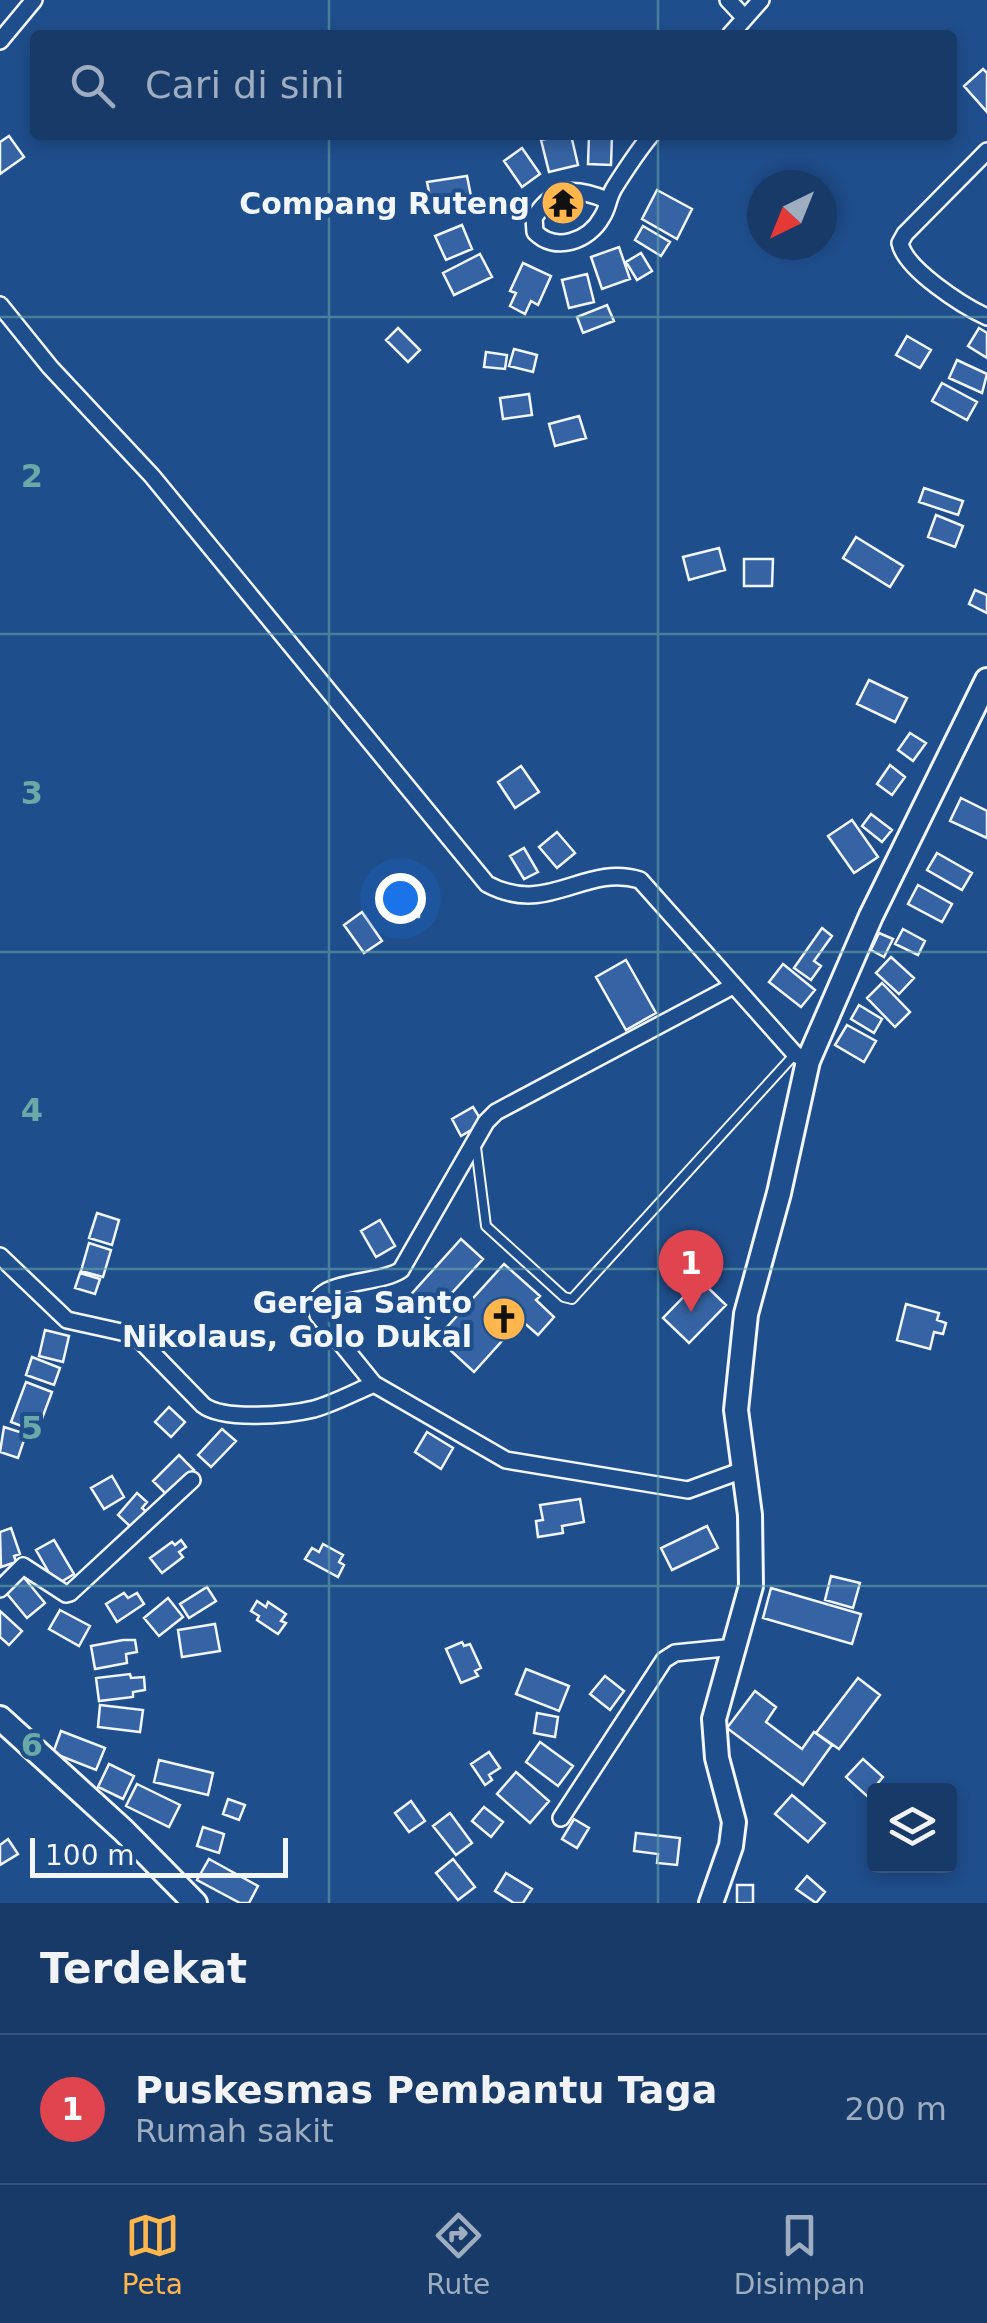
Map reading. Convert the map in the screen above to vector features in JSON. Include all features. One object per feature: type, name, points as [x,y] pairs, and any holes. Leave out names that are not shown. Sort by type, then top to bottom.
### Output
[{"type":"street","points":[[0,41],[34,0]]},
{"type":"street","points":[[728,0],[744,17]]},
{"type":"street","points":[[734,30],[761,0]]},
{"type":"street","points":[[607,200],[579,190],[552,197],[534,218],[535,232],[558,244],[574,241],[602,218],[607,200],[648,140]]},
{"type":"street","points":[[987,151],[900,243],[905,256],[956,300],[987,317]]},
{"type":"street","points":[[0,305],[50,367],[152,476],[487,884],[514,896],[529,897],[618,876],[640,880],[802,1057]]},
{"type":"street","points":[[711,1903],[734,1833],[714,1719],[751,1586],[752,1555],[736,1410],[746,1314],[779,1194],[802,1057],[987,680]]},
{"type":"street","points":[[733,986],[502,1109],[486,1122],[401,1270],[384,1280],[330,1289],[315,1302],[318,1315],[374,1384],[496,1455],[520,1464],[688,1490],[744,1470]]},
{"type":"street","points":[[0,1256],[67,1320],[135,1336],[215,1412],[308,1410],[374,1384]]},
{"type":"street","points":[[0,1589],[23,1566],[70,1593],[192,1480]]},
{"type":"street","points":[[561,1818],[664,1660],[676,1653],[735,1647]]},
{"type":"street","points":[[0,1718],[123,1830],[195,1903]]},
{"type":"lane","points":[[476,1141],[486,1226],[564,1297],[572,1299],[802,1057]]},
{"type":"building","points":[[983,69],[987,73],[987,112],[964,86]]},
{"type":"building","points":[[9,136],[24,157],[0,174],[0,142]]},
{"type":"building","points":[[541,140],[572,140],[578,165],[549,172]]},
{"type":"building","points":[[589,140],[612,140],[611,165],[588,164]]},
{"type":"building","points":[[522,148],[540,174],[522,187],[504,161]]},
{"type":"building","points":[[467,176],[472,201],[432,208],[427,182]]},
{"type":"building","points":[[657,190],[692,209],[677,239],[642,219]]},
{"type":"building","points":[[462,225],[472,249],[446,260],[435,236]]},
{"type":"building","points":[[643,226],[670,242],[661,256],[635,240]]},
{"type":"building","points":[[619,247],[630,279],[602,289],[591,257]]},
{"type":"building","points":[[641,253],[652,271],[637,280],[626,262]]},
{"type":"building","points":[[480,254],[492,277],[454,295],[443,273]]},
{"type":"building","points":[[523,263],[551,276],[538,305],[531,301],[525,314],[510,306],[516,293],[510,291]]},
{"type":"building","points":[[587,274],[594,302],[569,308],[562,280]]},
{"type":"building","points":[[607,305],[614,321],[583,333],[577,317]]},
{"type":"building","points":[[398,328],[420,350],[408,362],[386,340]]},
{"type":"building","points":[[979,328],[987,333],[987,358],[968,346]]},
{"type":"building","points":[[907,336],[931,350],[920,368],[896,355]]},
{"type":"building","points":[[514,349],[537,355],[533,372],[509,366]]},
{"type":"building","points":[[486,352],[507,355],[505,369],[484,367]]},
{"type":"building","points":[[957,360],[987,374],[982,393],[949,378]]},
{"type":"building","points":[[942,383],[977,402],[967,420],[932,401]]},
{"type":"building","points":[[529,394],[532,415],[503,419],[500,398]]},
{"type":"building","points":[[579,416],[586,438],[555,446],[549,424]]},
{"type":"building","points":[[924,488],[963,501],[958,515],[919,502]]},
{"type":"building","points":[[936,515],[963,526],[955,547],[928,537]]},
{"type":"building","points":[[856,537],[903,566],[890,587],[843,558]]},
{"type":"building","points":[[719,548],[725,570],[689,580],[683,557]]},
{"type":"building","points":[[744,559],[773,559],[772,586],[744,586]]},
{"type":"building","points":[[975,590],[987,595],[987,613],[969,604]]},
{"type":"building","points":[[869,680],[907,698],[895,722],[857,704]]},
{"type":"building","points":[[910,733],[926,743],[913,761],[898,750]]},
{"type":"building","points":[[890,765],[905,777],[892,795],[877,784]]},
{"type":"building","points":[[521,766],[539,792],[515,808],[498,782]]},
{"type":"building","points":[[961,798],[987,811],[987,838],[950,821]]},
{"type":"building","points":[[871,814],[892,830],[882,842],[862,826]]},
{"type":"building","points":[[852,820],[878,857],[854,873],[828,836]]},
{"type":"building","points":[[557,832],[575,853],[557,868],[539,847]]},
{"type":"building","points":[[524,848],[538,872],[524,879],[510,856]]},
{"type":"building","points":[[937,853],[972,873],[962,890],[927,870]]},
{"type":"building","points":[[918,885],[952,904],[942,922],[908,904]]},
{"type":"building","points":[[398,895],[420,895],[419,917],[397,916]]},
{"type":"building","points":[[362,912],[382,941],[364,953],[344,925]]},
{"type":"building","points":[[822,928],[832,936],[814,961],[821,966],[811,980],[794,968]]},
{"type":"building","points":[[903,929],[925,941],[918,955],[895,944]]},
{"type":"building","points":[[879,933],[893,939],[884,957],[871,950]]},
{"type":"building","points":[[891,957],[914,978],[899,994],[876,973]]},
{"type":"building","points":[[626,960],[656,1013],[626,1030],[596,977]]},
{"type":"building","points":[[783,964],[815,990],[801,1007],[769,982]]},
{"type":"building","points":[[882,983],[910,1012],[895,1027],[867,998]]},
{"type":"building","points":[[859,1005],[882,1019],[874,1033],[851,1019]]},
{"type":"building","points":[[847,1025],[876,1041],[864,1062],[835,1045]]},
{"type":"building","points":[[473,1107],[483,1123],[461,1136],[452,1119]]},
{"type":"building","points":[[97,1213],[119,1220],[112,1245],[89,1238]]},
{"type":"building","points":[[380,1220],[395,1246],[376,1257],[361,1231]]},
{"type":"building","points":[[461,1239],[483,1259],[428,1319],[406,1300]]},
{"type":"building","points":[[89,1243],[111,1250],[103,1277],[81,1271]]},
{"type":"building","name":"Gereja Santo Nikolaus, Golo Dukal","points":[[504,1264],[540,1296],[536,1300],[554,1317],[538,1335],[521,1320],[474,1372],[437,1338]]},
{"type":"building","points":[[80,1273],[100,1279],[95,1294],[75,1288]]},
{"type":"building","points":[[700,1280],[726,1305],[689,1343],[663,1318]]},
{"type":"building","points":[[906,1304],[939,1313],[937,1320],[946,1323],[943,1334],[934,1332],[930,1349],[897,1340]]},
{"type":"building","points":[[45,1330],[69,1336],[63,1362],[39,1356]]},
{"type":"building","points":[[32,1357],[60,1368],[54,1385],[26,1375]]},
{"type":"building","points":[[26,1382],[52,1392],[37,1432],[11,1422]]},
{"type":"building","points":[[169,1407],[185,1422],[171,1437],[155,1422]]},
{"type":"building","points":[[4,1427],[26,1434],[18,1458],[0,1452]]},
{"type":"building","points":[[222,1429],[236,1441],[211,1467],[198,1455]]},
{"type":"building","points":[[427,1432],[453,1448],[441,1469],[415,1452]]},
{"type":"building","points":[[179,1455],[194,1470],[168,1496],[153,1481]]},
{"type":"building","points":[[112,1476],[124,1497],[104,1509],[91,1488]]},
{"type":"building","points":[[137,1493],[147,1502],[142,1508],[148,1513],[133,1529],[118,1515]]},
{"type":"building","points":[[580,1499],[584,1522],[562,1526],[563,1533],[538,1537],[536,1521],[543,1520],[540,1505]]},
{"type":"building","points":[[707,1526],[718,1548],[672,1570],[661,1548]]},
{"type":"building","points":[[11,1528],[20,1554],[14,1556],[16,1562],[1,1567],[0,1532]]},
{"type":"building","points":[[54,1540],[74,1574],[56,1585],[36,1550]]},
{"type":"building","points":[[181,1540],[186,1547],[179,1552],[183,1557],[162,1573],[150,1558]]},
{"type":"building","points":[[323,1544],[343,1555],[339,1562],[344,1565],[338,1577],[305,1559],[312,1548],[319,1552]]},
{"type":"building","points":[[21,1574],[45,1603],[27,1618],[3,1589]]},
{"type":"building","points":[[831,1576],[860,1583],[853,1608],[825,1600]]},
{"type":"building","points":[[207,1587],[216,1601],[189,1618],[180,1604]]},
{"type":"building","points":[[771,1588],[861,1614],[852,1644],[763,1618]]},
{"type":"building","points":[[124,1593],[128,1598],[137,1593],[144,1604],[117,1622],[106,1604]]},
{"type":"building","points":[[168,1598],[183,1617],[159,1636],[144,1618]]},
{"type":"building","points":[[257,1601],[266,1607],[268,1602],[286,1614],[281,1621],[286,1623],[278,1634],[251,1611]]},
{"type":"building","points":[[60,1610],[90,1626],[79,1646],[49,1629]]},
{"type":"building","points":[[0,1611],[22,1631],[9,1645],[0,1637]]},
{"type":"building","points":[[215,1624],[220,1651],[182,1657],[178,1630]]},
{"type":"building","points":[[135,1640],[137,1652],[126,1654],[127,1663],[95,1669],[91,1646]]},
{"type":"building","points":[[462,1642],[464,1646],[470,1644],[481,1668],[475,1671],[478,1676],[461,1683],[446,1649]]},
{"type":"building","points":[[526,1669],[569,1686],[559,1711],[516,1694]]},
{"type":"building","points":[[130,1674],[131,1678],[144,1677],[145,1690],[133,1692],[133,1697],[99,1701],[96,1678]]},
{"type":"building","points":[[605,1676],[624,1691],[610,1710],[590,1694]]},
{"type":"building","points":[[858,1678],[880,1695],[839,1749],[816,1733]]},
{"type":"building","points":[[755,1691],[776,1707],[766,1722],[802,1749],[814,1732],[832,1745],[803,1785],[727,1728]]},
{"type":"building","points":[[100,1705],[143,1710],[140,1732],[98,1727]]},
{"type":"building","points":[[537,1713],[558,1717],[555,1737],[534,1733]]},
{"type":"building","points":[[61,1731],[105,1748],[96,1770],[53,1753]]},
{"type":"building","points":[[540,1742],[573,1766],[558,1786],[526,1762]]},
{"type":"building","points":[[489,1752],[500,1768],[489,1775],[492,1780],[485,1785],[471,1764]]},
{"type":"building","points":[[863,1759],[883,1777],[878,1783],[867,1783],[867,1796],[846,1777]]},
{"type":"building","points":[[159,1760],[213,1773],[208,1795],[154,1782]]},
{"type":"building","points":[[109,1764],[134,1776],[123,1799],[98,1787]]},
{"type":"building","points":[[516,1772],[549,1801],[530,1823],[497,1794]]},
{"type":"building","points":[[137,1784],[180,1805],[169,1827],[126,1806]]},
{"type":"building","points":[[792,1795],[825,1823],[808,1842],[775,1814]]},
{"type":"building","points":[[228,1799],[245,1805],[239,1820],[223,1814]]},
{"type":"building","points":[[411,1801],[425,1821],[409,1832],[395,1813]]},
{"type":"building","points":[[484,1807],[503,1822],[491,1837],[472,1821]]},
{"type":"building","points":[[450,1813],[472,1843],[456,1855],[433,1826]]},
{"type":"building","points":[[574,1819],[589,1828],[577,1848],[562,1839]]},
{"type":"building","points":[[203,1827],[224,1834],[219,1853],[197,1846]]},
{"type":"building","points":[[636,1833],[680,1838],[677,1865],[657,1863],[658,1854],[634,1851]]},
{"type":"building","points":[[8,1839],[18,1854],[0,1865],[0,1845]]},
{"type":"building","points":[[209,1859],[258,1886],[249,1903],[240,1903],[197,1880]]},
{"type":"building","points":[[453,1859],[475,1887],[458,1900],[436,1873]]},
{"type":"building","points":[[506,1873],[532,1889],[523,1903],[514,1903],[495,1891]]},
{"type":"building","points":[[807,1876],[825,1892],[816,1903],[796,1889]]},
{"type":"building","points":[[737,1885],[753,1885],[753,1903],[737,1903]]},
{"type":"place","name":"Compang Ruteng","points":[[563,203]]},
{"type":"place","name":"Puskesmas Pembantu Taga","points":[[691,1312]]},
{"type":"place","name":"Gereja Santo Nikolaus, Golo Dukal","points":[[504,1319]]}]
